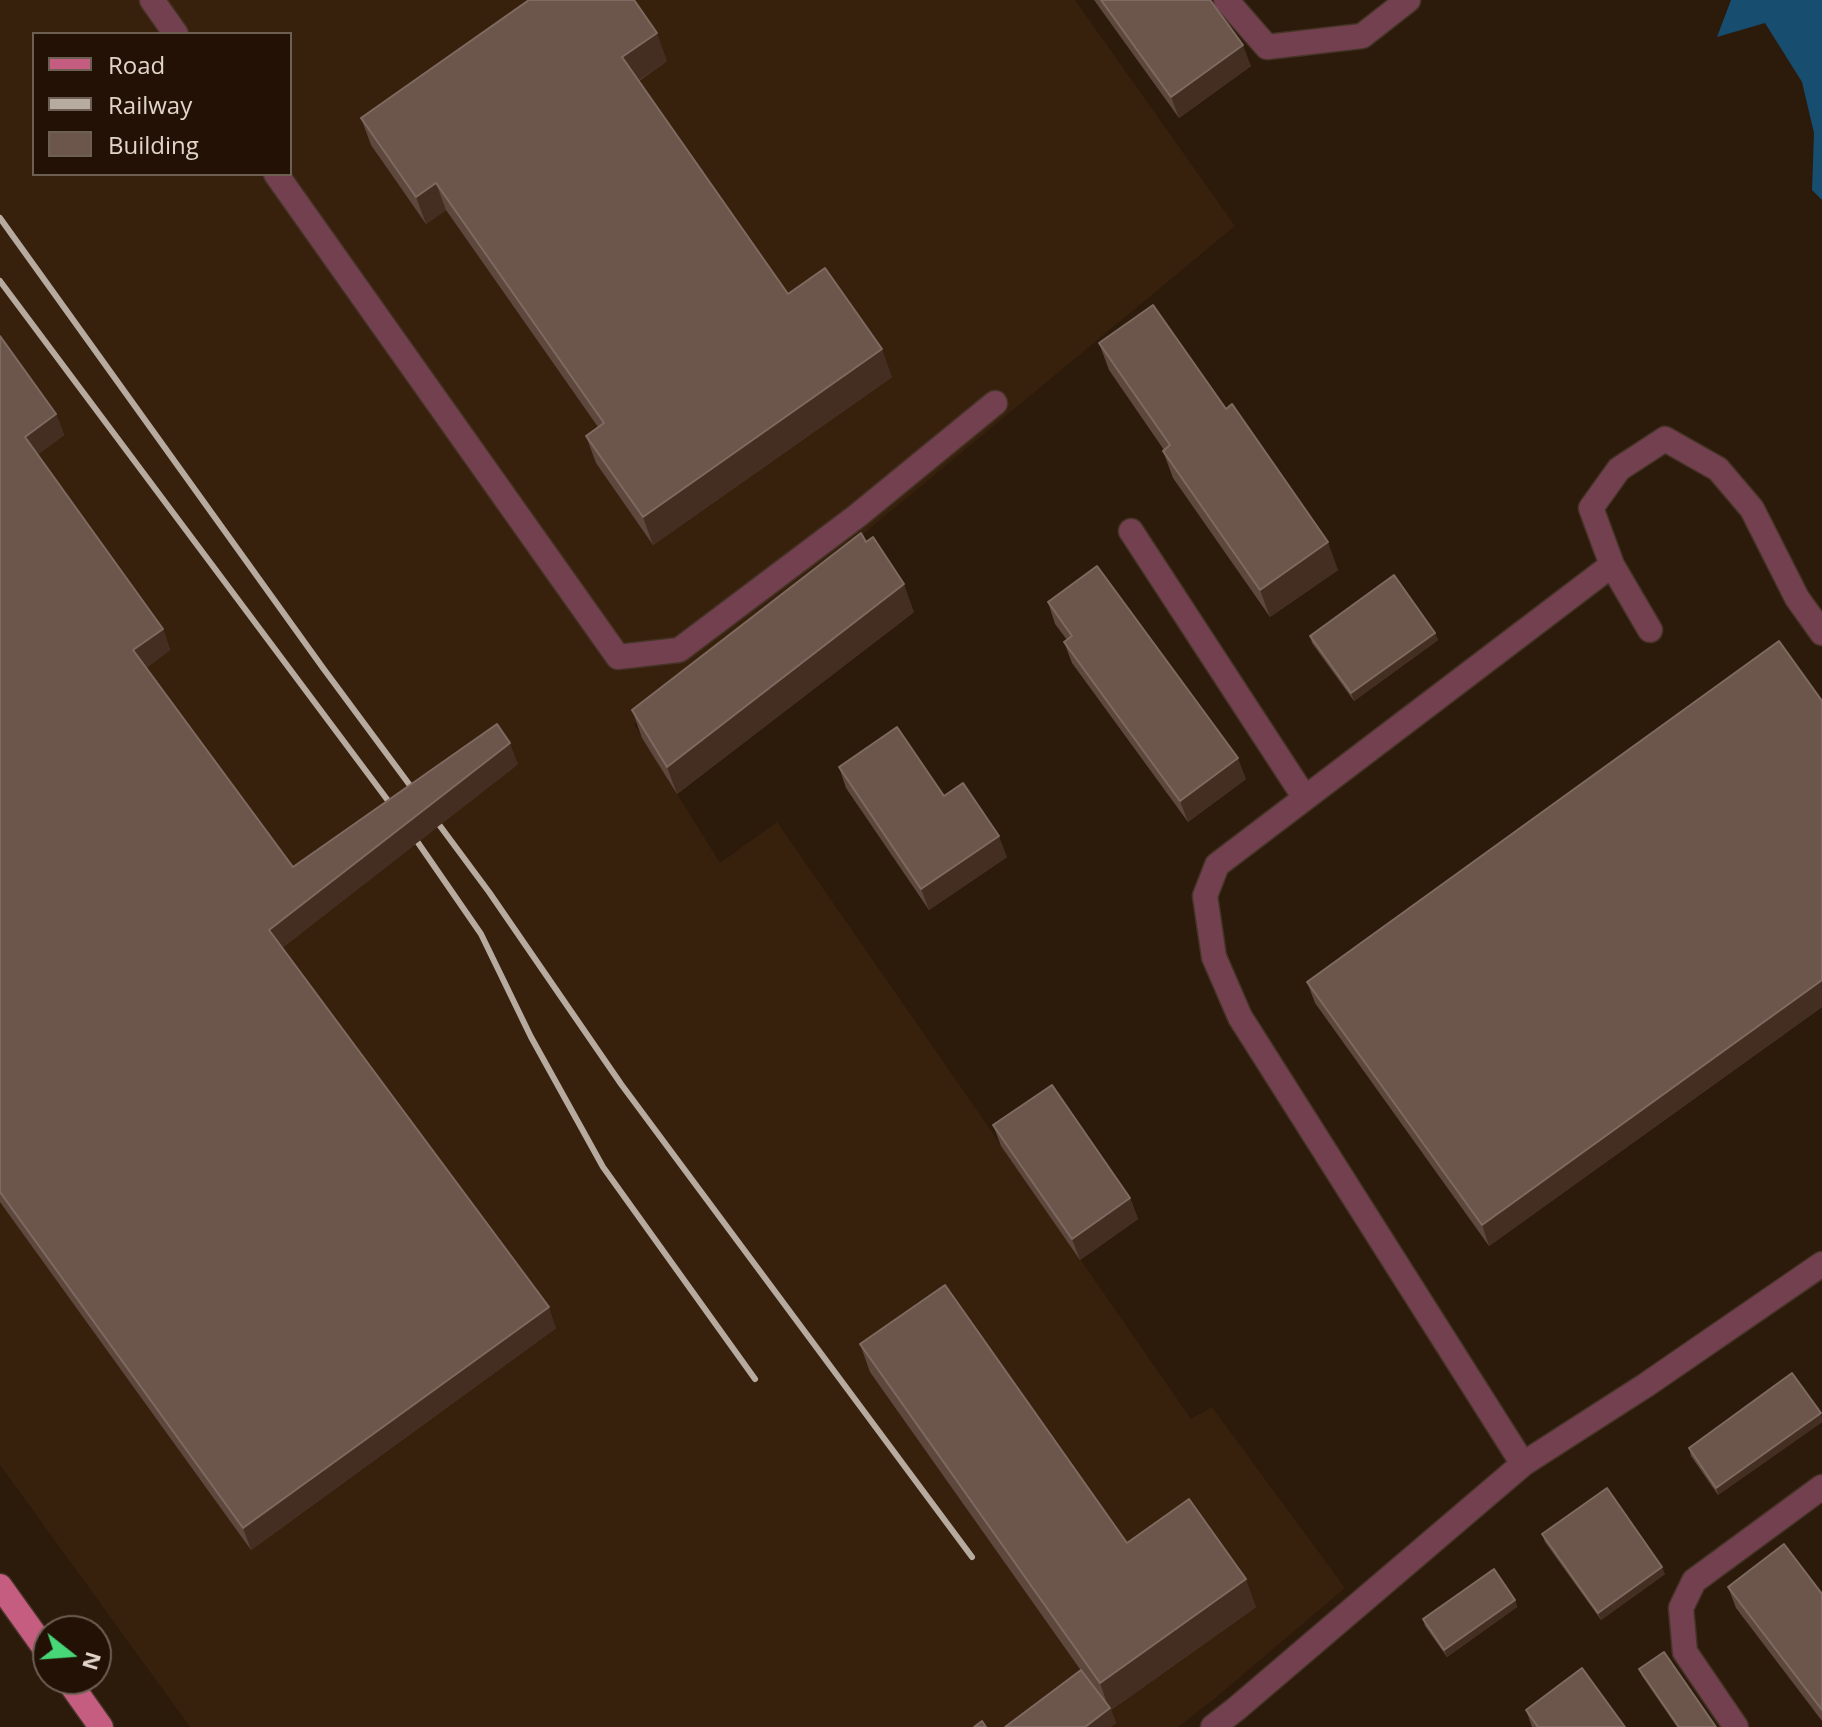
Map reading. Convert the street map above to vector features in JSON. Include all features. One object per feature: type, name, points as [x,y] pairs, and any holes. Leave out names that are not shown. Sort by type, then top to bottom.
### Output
[{"type":"main road","points":[[0,1586],[32,1631]]},
{"type":"main road","points":[[78,1695],[101,1727]]},
{"type":"lane","points":[[152,0],[175,32]]},
{"type":"lane","points":[[1226,0],[1267,47],[1362,36],[1408,0]]},
{"type":"lane","points":[[277,176],[618,657],[679,650],[857,516],[995,403]]},
{"type":"lane","points":[[1650,630],[1612,565],[1591,508],[1619,469],[1665,439],[1718,469],[1752,509],[1797,598],[1822,633]]},
{"type":"lane","points":[[1131,531],[1305,798]]},
{"type":"lane","points":[[1523,1464],[1240,1017],[1214,957],[1205,896],[1217,865],[1612,565]]},
{"type":"lane","points":[[1213,1727],[1523,1464],[1646,1385],[1822,1264]]},
{"type":"lane","points":[[1736,1727],[1685,1652],[1681,1608],[1694,1581],[1822,1487]]},
{"type":"shaded area","points":[[0,0],[1075,0],[1235,226],[634,724],[720,863],[777,822],[1191,1419],[1212,1407],[1345,1588],[1178,1727],[190,1727],[112,1619],[112,1615],[109,1615],[0,1465]]},
{"type":"water","points":[[1731,0],[1822,0],[1822,200],[1812,190],[1814,133],[1802,82],[1765,23],[1717,37]]},
{"type":"building","points":[[529,0],[634,0],[657,33],[622,57],[788,294],[825,268],[882,349],[643,517],[586,436],[604,423],[436,183],[416,197],[361,118]]},
{"type":"building","points":[[1101,0],[1210,0],[1243,45],[1171,97]]},
{"type":"building","points":[[1153,305],[1226,409],[1232,404],[1328,542],[1260,590],[1163,451],[1170,445],[1099,343]]},
{"type":"building","points":[[0,336],[56,414],[25,437],[163,629],[133,650],[293,867],[497,724],[510,743],[269,930],[549,1307],[243,1528],[0,1192]]},
{"type":"building","points":[[861,533],[866,542],[873,537],[904,584],[667,767],[632,710]]},
{"type":"building","points":[[1097,566],[1238,758],[1180,801],[1064,642],[1072,636],[1048,602]]},
{"type":"building","points":[[1394,575],[1435,633],[1351,693],[1310,636]]},
{"type":"building","points":[[1779,641],[1822,701],[1822,980],[1482,1225],[1307,982]]},
{"type":"building","points":[[897,727],[944,796],[963,783],[999,836],[921,889],[839,767]]},
{"type":"building","points":[[1052,1085],[1130,1198],[1072,1239],[993,1125]]},
{"type":"building","points":[[945,1285],[1127,1543],[1189,1499],[1246,1579],[1100,1683],[860,1344]]},
{"type":"building","points":[[1792,1373],[1821,1413],[1716,1488],[1689,1448]]},
{"type":"building","points":[[1607,1488],[1662,1567],[1598,1613],[1542,1534]]},
{"type":"building","points":[[1784,1544],[1822,1594],[1822,1710],[1728,1587]]},
{"type":"building","points":[[1494,1569],[1515,1600],[1444,1650],[1423,1619]]},
{"type":"building","points":[[1664,1652],[1716,1727],[1679,1727],[1639,1669]]},
{"type":"building","points":[[1582,1668],[1625,1727],[1538,1727],[1526,1710]]},
{"type":"building","points":[[1081,1670],[1110,1708],[1085,1727],[1005,1727]]},
{"type":"railway","points":[[0,218],[323,668],[489,892],[621,1084],[972,1557]]},
{"type":"railway","points":[[0,281],[401,818],[481,934],[531,1037],[603,1167],[755,1379]]}]
